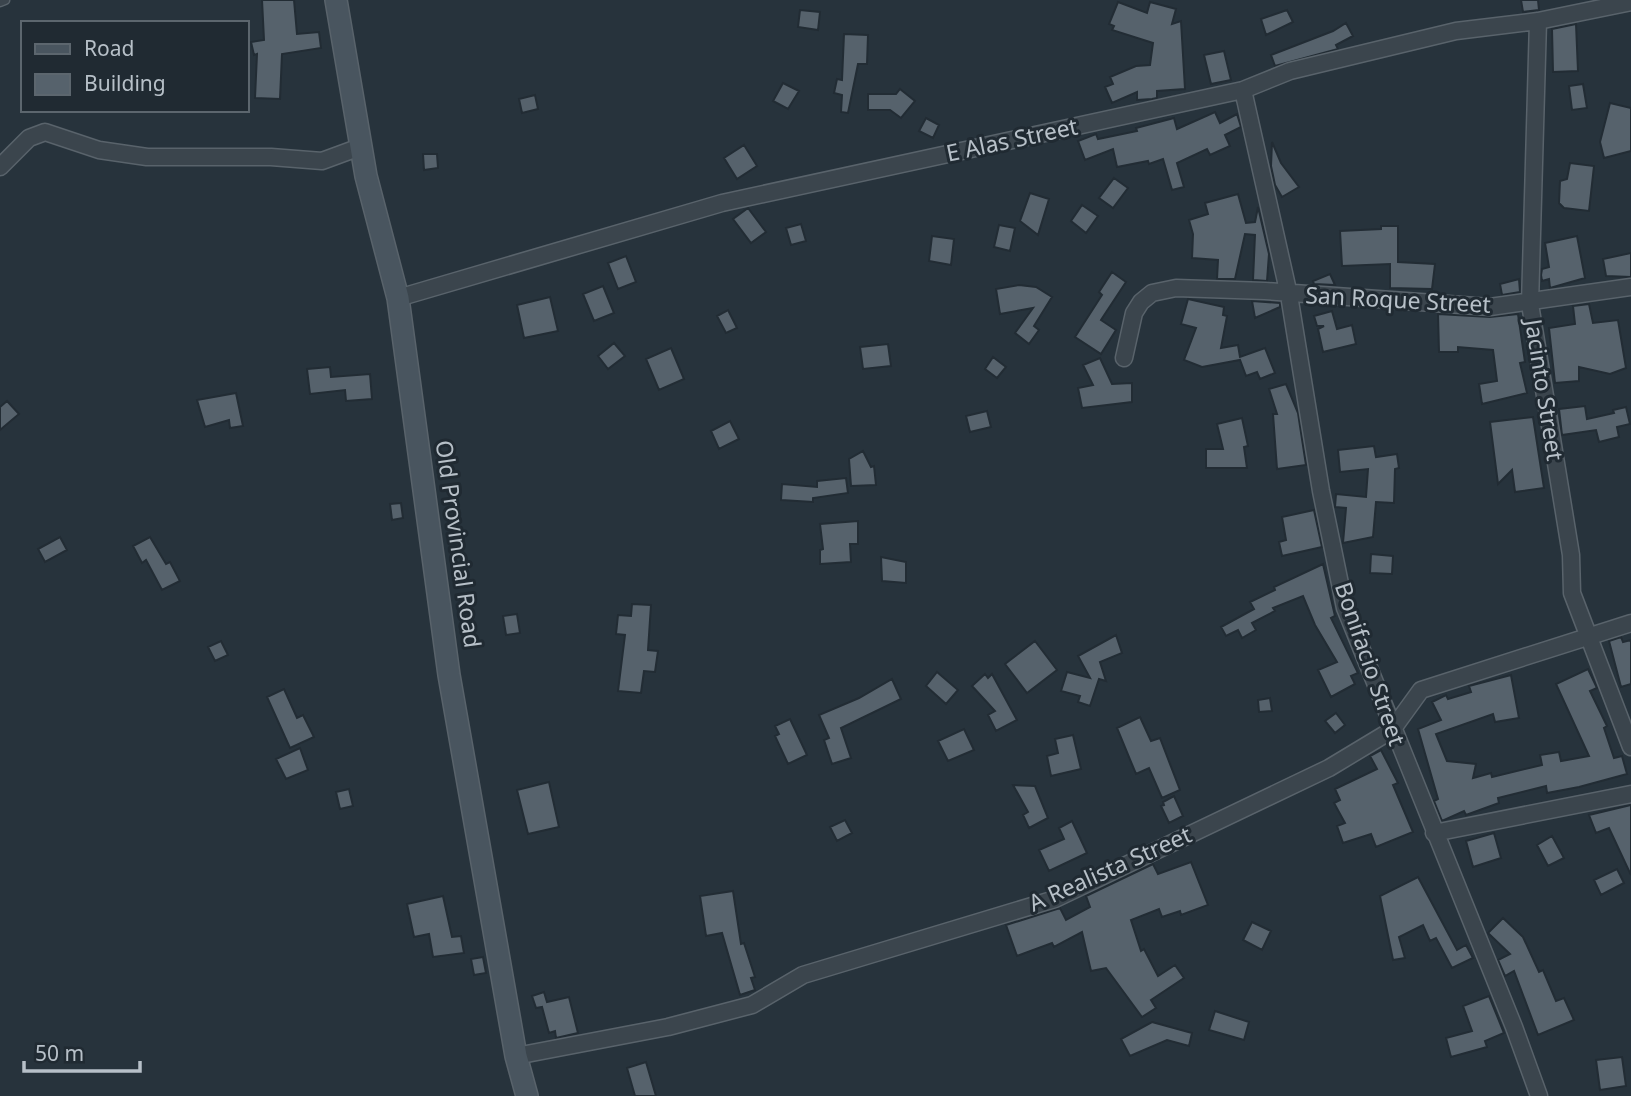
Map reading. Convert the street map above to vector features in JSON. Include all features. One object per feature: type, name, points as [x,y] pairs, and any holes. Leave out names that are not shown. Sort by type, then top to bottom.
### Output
[{"type":"main road","name":"Old Provincial Road","points":[[336,0],[360,147],[398,299],[449,674],[516,1056],[527,1096]]},
{"type":"street","name":"E Alas Street","points":[[398,299],[722,203],[1243,90],[1290,71],[1456,31],[1538,21],[1631,2]]},
{"type":"street","name":"Jacinto Street","points":[[1538,21],[1530,303],[1571,555],[1572,593],[1590,634],[1631,747]]},
{"type":"street","name":"Bonifacio Street","points":[[1243,90],[1290,295],[1321,491],[1345,608],[1514,1027],[1539,1096]]},
{"type":"street","points":[[0,167],[29,138],[46,132],[99,150],[147,157],[271,157],[322,161],[360,147]]},
{"type":"street","name":"San Roque Street","points":[[1124,358],[1134,313],[1141,302],[1152,293],[1188,289],[1265,290],[1290,295],[1490,307],[1631,287]]},
{"type":"street","name":"A Realista Street","points":[[516,1056],[668,1027],[752,1005],[803,975],[1055,899],[1329,768],[1392,730],[1421,690],[1631,623]]},
{"type":"street","points":[[1434,833],[1631,794]]},
{"type":"building","points":[[262,0],[294,0],[297,34],[319,32],[321,48],[282,54],[280,99],[255,98],[257,54],[254,55],[251,42],[264,40]]},
{"type":"building","points":[[1521,0],[1538,0],[1539,10],[1523,12]]},
{"type":"building","points":[[1118,2],[1147,13],[1150,2],[1176,9],[1172,24],[1181,21],[1185,89],[1157,91],[1157,98],[1137,100],[1137,92],[1112,103],[1105,87],[1113,84],[1110,77],[1136,66],[1150,65],[1153,43],[1112,30],[1114,26],[1109,24]]},
{"type":"building","points":[[800,10],[820,12],[818,30],[798,27]]},
{"type":"building","points":[[1287,10],[1293,22],[1266,35],[1261,19]]},
{"type":"building","points":[[1346,23],[1353,36],[1336,45],[1338,49],[1275,66],[1271,55],[1333,31]]},
{"type":"building","points":[[1576,24],[1578,71],[1553,72],[1552,29]]},
{"type":"building","points":[[844,34],[868,35],[867,64],[858,64],[848,113],[841,112],[842,95],[834,93],[837,79],[842,80]]},
{"type":"building","points":[[1224,51],[1231,80],[1211,84],[1204,55]]},
{"type":"building","points":[[783,83],[799,91],[788,109],[773,101]]},
{"type":"building","points":[[1583,84],[1587,108],[1572,110],[1569,86]]},
{"type":"building","points":[[900,89],[915,101],[901,118],[890,110],[868,110],[868,94],[896,94]]},
{"type":"building","points":[[535,95],[538,109],[522,113],[519,99]]},
{"type":"building","points":[[1610,103],[1631,108],[1631,151],[1604,158],[1600,142]]},
{"type":"building","points":[[1215,112],[1220,123],[1237,114],[1241,127],[1225,135],[1230,146],[1210,155],[1207,149],[1177,163],[1184,187],[1172,190],[1163,159],[1149,164],[1148,161],[1117,167],[1113,149],[1085,160],[1078,141],[1096,134],[1098,139],[1137,131],[1136,128],[1174,118],[1177,129]]},
{"type":"building","points":[[926,118],[939,125],[933,138],[919,131]]},
{"type":"building","points":[[1272,142],[1281,163],[1299,187],[1282,197],[1275,185],[1271,166]]},
{"type":"building","points":[[744,145],[757,166],[737,179],[724,158]]},
{"type":"building","points":[[423,154],[437,154],[438,168],[424,170]]},
{"type":"building","points":[[1570,163],[1594,166],[1589,211],[1564,208],[1559,203],[1560,181],[1567,179]]},
{"type":"building","points":[[1114,178],[1128,188],[1113,208],[1099,198]]},
{"type":"building","points":[[1030,193],[1049,199],[1038,235],[1020,221]]},
{"type":"building","points":[[1238,194],[1246,223],[1255,222],[1258,207],[1269,254],[1267,281],[1253,280],[1255,235],[1245,234],[1235,279],[1217,279],[1218,260],[1192,258],[1193,234],[1189,220],[1208,214],[1205,203]]},
{"type":"building","points":[[1082,205],[1098,216],[1086,233],[1071,221]]},
{"type":"building","points":[[748,208],[766,232],[751,243],[733,219]]},
{"type":"building","points":[[801,224],[806,241],[791,245],[786,228]]},
{"type":"building","points":[[999,225],[1015,228],[1010,251],[994,247]]},
{"type":"building","points":[[1381,226],[1398,226],[1398,262],[1435,264],[1432,289],[1390,288],[1390,264],[1342,266],[1340,231],[1381,229]]},
{"type":"building","points":[[932,236],[954,239],[951,265],[929,261]]},
{"type":"building","points":[[1577,236],[1585,278],[1550,288],[1549,279],[1542,281],[1541,275],[1542,269],[1549,267],[1545,243]]},
{"type":"building","points":[[1631,253],[1631,277],[1606,276],[1603,259]]},
{"type":"building","points":[[626,256],[636,282],[618,289],[608,263]]},
{"type":"building","points":[[1112,272],[1126,282],[1101,320],[1116,330],[1101,354],[1075,337],[1102,295],[1099,292]]},
{"type":"building","points":[[1330,274],[1335,285],[1314,284],[1313,281]]},
{"type":"building","points":[[1519,279],[1520,292],[1502,295],[1500,284]]},
{"type":"building","points":[[1019,285],[1036,287],[1052,297],[1034,326],[1039,330],[1029,344],[1015,333],[1033,308],[1000,314],[996,289]]},
{"type":"building","points":[[603,286],[614,313],[594,321],[583,294]]},
{"type":"building","points":[[550,297],[558,331],[524,338],[517,305]]},
{"type":"building","points":[[1188,299],[1224,307],[1223,315],[1227,316],[1221,348],[1238,345],[1240,357],[1265,348],[1275,373],[1260,379],[1257,372],[1246,376],[1240,360],[1202,367],[1184,360],[1196,328],[1181,324]]},
{"type":"building","points":[[1252,301],[1280,303],[1280,307],[1255,318]]},
{"type":"building","points":[[1589,304],[1593,323],[1618,320],[1626,368],[1610,374],[1579,367],[1579,381],[1555,383],[1549,328],[1575,324],[1573,306]]},
{"type":"building","points":[[728,310],[737,328],[726,333],[717,316]]},
{"type":"building","points":[[1332,311],[1337,329],[1352,325],[1356,344],[1323,352],[1318,329],[1324,326],[1317,326],[1314,316]]},
{"type":"building","points":[[1438,314],[1490,317],[1518,314],[1525,362],[1520,363],[1527,393],[1482,404],[1479,384],[1497,381],[1493,350],[1458,347],[1458,352],[1439,352]]},
{"type":"building","points":[[614,343],[625,356],[608,369],[598,356]]},
{"type":"building","points":[[888,344],[891,366],[863,369],[860,347]]},
{"type":"building","points":[[671,348],[684,379],[659,390],[646,359]]},
{"type":"building","points":[[993,357],[1006,367],[997,378],[985,369]]},
{"type":"building","points":[[1100,358],[1112,384],[1132,383],[1132,402],[1082,408],[1078,388],[1093,385],[1083,365]]},
{"type":"building","points":[[330,367],[331,377],[370,374],[372,399],[346,401],[345,390],[310,394],[307,369]]},
{"type":"building","points":[[1286,384],[1298,413],[1306,465],[1277,469],[1273,414],[1277,414],[1269,389]]},
{"type":"building","points":[[236,393],[243,426],[230,428],[229,420],[205,427],[197,400]]},
{"type":"building","points":[[7,401],[19,414],[0,430],[0,407]]},
{"type":"building","points":[[1585,406],[1587,419],[1614,413],[1613,410],[1626,407],[1630,424],[1617,427],[1619,437],[1599,442],[1596,430],[1562,435],[1559,409]]},
{"type":"building","points":[[987,411],[991,427],[970,432],[966,416]]},
{"type":"building","points":[[1533,417],[1544,488],[1515,492],[1512,470],[1498,484],[1490,422]]},
{"type":"building","points":[[1242,418],[1248,446],[1244,447],[1247,468],[1206,468],[1206,449],[1223,449],[1217,424]]},
{"type":"building","points":[[730,421],[739,439],[719,449],[711,431]]},
{"type":"building","points":[[1374,446],[1376,457],[1397,454],[1399,468],[1395,469],[1394,503],[1376,502],[1373,537],[1343,543],[1346,508],[1335,507],[1336,494],[1366,497],[1368,469],[1340,472],[1338,450]]},
{"type":"building","points":[[863,451],[871,467],[874,466],[876,485],[851,486],[849,459]]},
{"type":"building","points":[[846,478],[848,493],[813,498],[813,502],[781,500],[782,484],[817,487],[817,481]]},
{"type":"building","points":[[401,503],[403,518],[392,520],[390,504]]},
{"type":"building","points":[[1314,510],[1322,547],[1282,556],[1279,542],[1286,540],[1282,517]]},
{"type":"building","points":[[858,521],[858,544],[850,544],[851,562],[820,564],[820,550],[823,549],[820,524]]},
{"type":"building","points":[[60,537],[67,550],[45,562],[38,549]]},
{"type":"building","points":[[150,537],[166,564],[170,562],[180,581],[162,590],[146,560],[142,563],[133,546]]},
{"type":"building","points":[[1371,554],[1393,556],[1392,574],[1370,573]]},
{"type":"building","points":[[881,557],[906,562],[906,583],[882,581]]},
{"type":"building","points":[[1323,564],[1335,616],[1331,618],[1358,673],[1351,676],[1355,684],[1331,697],[1318,670],[1337,662],[1315,625],[1303,596],[1273,608],[1275,611],[1252,623],[1256,630],[1242,638],[1238,630],[1226,636],[1221,627],[1254,609],[1250,602],[1275,590],[1274,587]]},
{"type":"building","points":[[632,604],[651,605],[648,650],[658,651],[655,672],[644,671],[641,693],[618,691],[625,635],[616,634],[618,615],[631,616]]},
{"type":"building","points":[[517,614],[520,633],[506,635],[503,616]]},
{"type":"building","points":[[1116,635],[1122,653],[1100,662],[1106,681],[1099,679],[1090,706],[1078,702],[1080,696],[1061,691],[1067,672],[1090,678],[1078,656]]},
{"type":"building","points":[[1621,637],[1623,642],[1631,640],[1631,684],[1621,687],[1609,641]]},
{"type":"building","points":[[221,641],[228,655],[215,661],[208,647]]},
{"type":"building","points":[[1035,641],[1057,670],[1027,693],[1005,664]]},
{"type":"building","points":[[1588,669],[1597,688],[1590,691],[1607,726],[1604,728],[1614,758],[1622,756],[1627,774],[1547,793],[1546,786],[1498,798],[1499,803],[1466,815],[1464,811],[1442,821],[1434,801],[1438,799],[1418,729],[1441,720],[1432,702],[1446,695],[1448,699],[1471,692],[1469,686],[1511,675],[1519,718],[1495,722],[1493,714],[1436,734],[1447,761],[1476,764],[1473,778],[1491,773],[1492,777],[1542,765],[1540,755],[1559,752],[1561,761],[1589,756],[1556,684]]},
{"type":"building","points":[[937,672],[958,690],[946,704],[926,686]]},
{"type":"building","points":[[985,674],[988,678],[992,674],[1017,720],[996,731],[988,715],[995,711],[972,686]]},
{"type":"building","points":[[892,679],[901,699],[841,728],[851,758],[832,764],[824,740],[829,738],[819,715],[859,698]]},
{"type":"building","points":[[284,689],[297,718],[303,715],[314,737],[290,748],[267,697]]},
{"type":"building","points":[[1270,698],[1272,711],[1259,712],[1258,700]]},
{"type":"building","points":[[1336,713],[1345,725],[1335,733],[1325,721]]},
{"type":"building","points":[[1140,717],[1151,741],[1160,738],[1180,790],[1162,798],[1149,768],[1136,774],[1117,728]]},
{"type":"building","points":[[790,719],[807,755],[788,764],[775,736],[779,734],[775,726]]},
{"type":"building","points":[[964,729],[974,750],[948,761],[938,741]]},
{"type":"building","points":[[1073,735],[1081,769],[1051,776],[1047,756],[1058,753],[1055,739]]},
{"type":"building","points":[[300,748],[308,770],[286,779],[276,759]]},
{"type":"building","points":[[1381,750],[1398,783],[1393,785],[1413,832],[1376,847],[1371,834],[1343,843],[1337,826],[1345,823],[1334,803],[1340,800],[1335,789],[1377,769],[1370,756]]},
{"type":"building","points":[[549,782],[559,827],[528,834],[517,790]]},
{"type":"building","points":[[1013,785],[1035,786],[1048,818],[1029,828],[1023,815],[1028,812]]},
{"type":"building","points":[[349,789],[353,806],[340,809],[336,792]]},
{"type":"building","points":[[1174,796],[1183,816],[1169,823],[1161,806]]},
{"type":"building","points":[[1631,805],[1631,875],[1609,828],[1596,833],[1589,815]]},
{"type":"building","points":[[845,820],[852,833],[837,841],[830,827]]},
{"type":"building","points":[[1072,821],[1087,853],[1049,871],[1039,850],[1064,839],[1059,828]]},
{"type":"building","points":[[1494,833],[1501,858],[1473,867],[1466,841]]},
{"type":"building","points":[[1552,836],[1564,858],[1548,866],[1537,845]]},
{"type":"building","points":[[1191,862],[1208,905],[1181,915],[1180,911],[1162,917],[1159,909],[1131,920],[1141,951],[1144,949],[1158,976],[1175,965],[1184,978],[1151,1000],[1156,1008],[1142,1017],[1106,968],[1091,971],[1082,932],[1054,947],[1052,943],[1017,956],[1006,925],[1060,908],[1066,920],[1090,907],[1086,896],[1153,864],[1158,874]]},
{"type":"building","points":[[1617,869],[1624,883],[1601,895],[1594,880]]},
{"type":"building","points":[[1418,877],[1457,950],[1466,945],[1473,958],[1452,968],[1436,938],[1430,941],[1423,925],[1399,937],[1405,958],[1393,960],[1380,896]]},
{"type":"building","points":[[733,891],[741,944],[744,943],[755,977],[751,978],[755,990],[740,995],[722,933],[706,936],[700,896]]},
{"type":"building","points":[[443,896],[452,937],[461,936],[464,953],[433,957],[429,934],[414,937],[407,904]]},
{"type":"building","points":[[1503,918],[1523,937],[1539,972],[1543,970],[1556,1001],[1564,998],[1574,1020],[1538,1035],[1514,971],[1505,976],[1498,960],[1510,954],[1488,933]]},
{"type":"building","points":[[1252,922],[1271,931],[1262,950],[1243,940]]},
{"type":"building","points":[[483,957],[486,973],[474,975],[471,959]]},
{"type":"building","points":[[544,992],[547,1002],[569,997],[578,1033],[556,1038],[555,1031],[549,1033],[542,1007],[536,1008],[532,996]]},
{"type":"building","points":[[1489,996],[1504,1033],[1485,1041],[1487,1047],[1451,1057],[1446,1038],[1472,1031],[1463,1006]]},
{"type":"building","points":[[1215,1011],[1249,1022],[1244,1040],[1209,1030]]},
{"type":"building","points":[[1152,1022],[1192,1033],[1189,1046],[1167,1040],[1130,1056],[1121,1039]]},
{"type":"building","points":[[1622,1057],[1626,1086],[1600,1090],[1596,1060]]},
{"type":"building","points":[[646,1062],[656,1096],[635,1096],[627,1068]]}]
